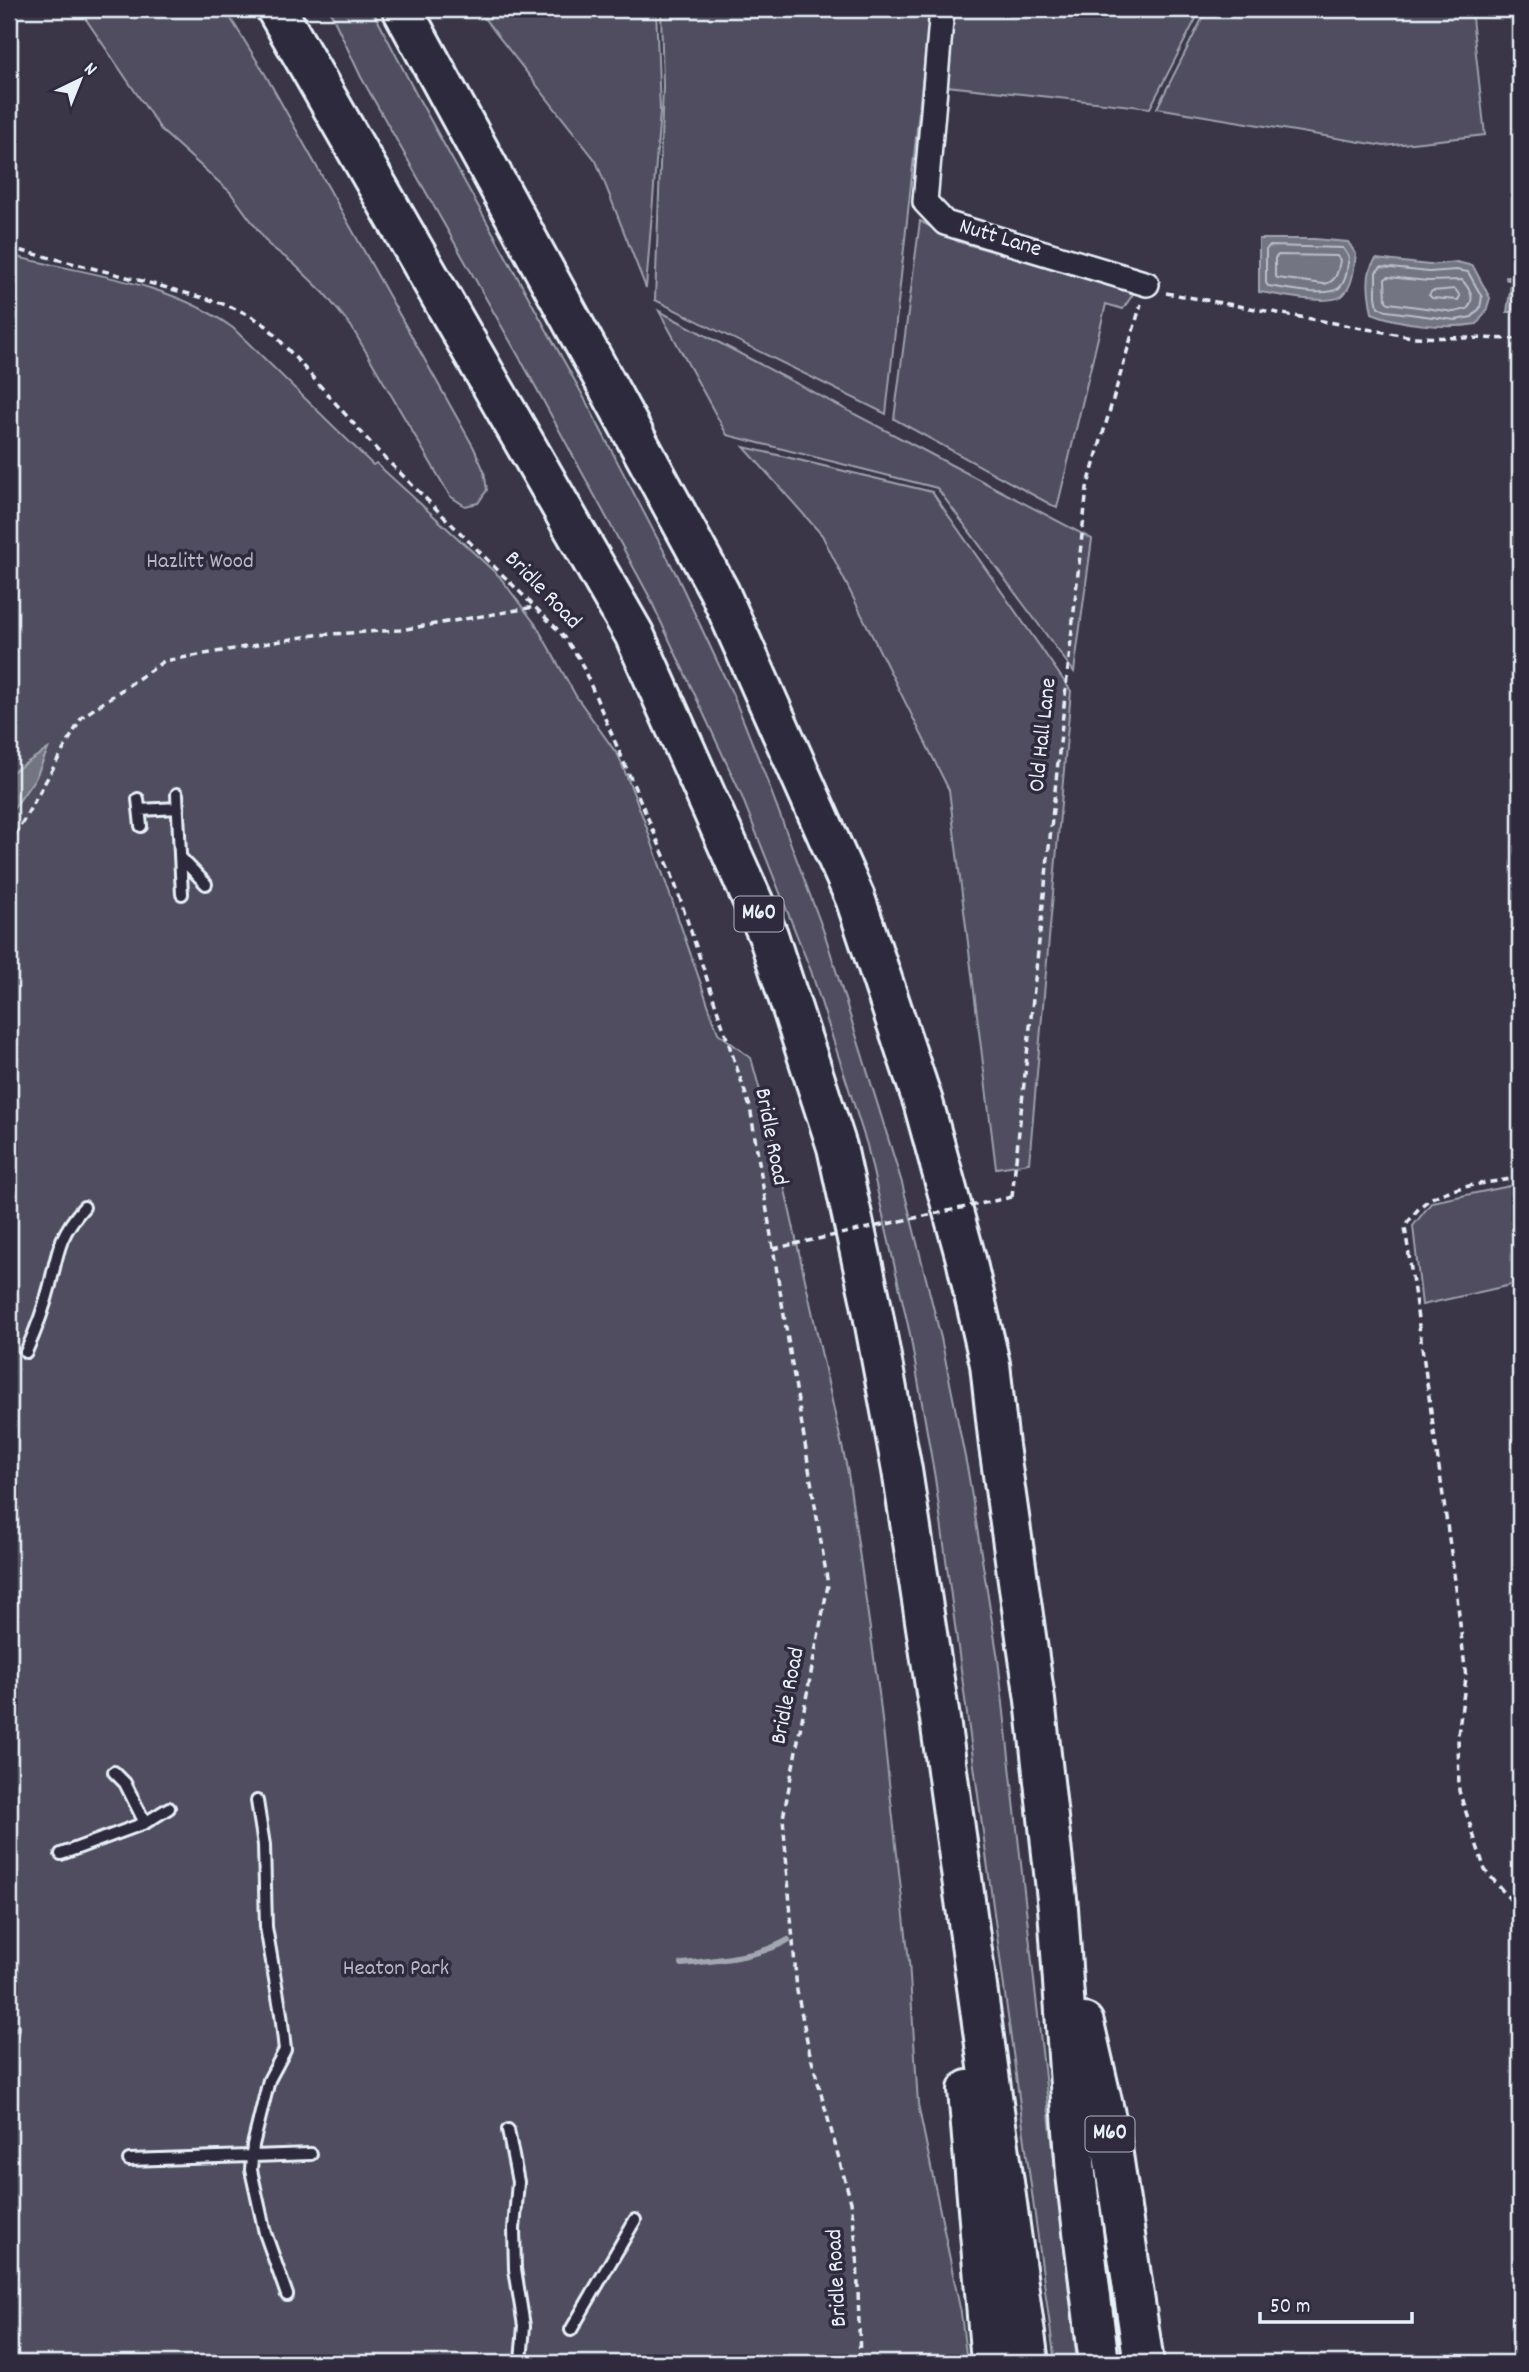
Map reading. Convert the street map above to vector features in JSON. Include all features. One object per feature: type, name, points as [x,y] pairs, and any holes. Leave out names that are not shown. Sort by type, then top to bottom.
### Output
[{"type":"highway","name":"M60","points":[[276,9],[634,634],[768,935],[837,1147],[870,1298],[902,1470],[968,1917],[1029,2363]]},
{"type":"highway","name":"M60","points":[[402,9],[719,591],[855,898],[923,1102],[966,1259],[990,1364],[1035,1700],[1058,1908],[1076,2174],[1099,2363]]},
{"type":"highway","name":"M60","points":[[1058,1908],[1111,2141],[1144,2363]]},
{"type":"highway","name":"M60","points":[[968,1917],[966,2065],[991,2363]]},
{"type":"street","name":"Nutt Lane","points":[[942,9],[925,202],[945,223],[1147,284]]},
{"type":"lane","points":[[177,794],[183,894]]},
{"type":"lane","points":[[141,826],[139,804],[178,808]]},
{"type":"lane","points":[[181,858],[206,884]]},
{"type":"lane","points":[[26,1352],[40,1320],[57,1251],[69,1224],[84,1207]]},
{"type":"lane","points":[[114,1772],[125,1783],[145,1823]]},
{"type":"lane","points":[[257,1801],[264,1845],[266,1927],[285,2050],[269,2080],[252,2154],[251,2170],[265,2233],[287,2295]]},
{"type":"lane","points":[[61,1854],[145,1823],[169,1808]]},
{"type":"lane","points":[[508,2130],[518,2182],[514,2269],[524,2326],[521,2361]]},
{"type":"lane","points":[[129,2160],[312,2154]]},
{"type":"lane","points":[[571,2330],[635,2220]]},
{"type":"path","name":"Bridle Road","points":[[9,248],[229,304],[268,327],[377,450],[560,632],[579,659],[671,872],[750,1107],[828,1585],[783,1818],[797,1991],[809,2050],[851,2202],[858,2252],[860,2363]]},
{"type":"path","points":[[1147,284],[1167,293],[1412,337],[1520,339]]},
{"type":"path","name":"Old Hall Lane","points":[[773,1249],[1012,1197],[1087,488],[1147,284]]},
{"type":"path","points":[[9,846],[82,717],[164,661],[315,635],[400,630],[536,607]]},
{"type":"path","points":[[1520,1177],[1431,1198],[1416,1210],[1405,1227],[1456,1588],[1466,1678],[1458,1735],[1459,1791],[1485,1871],[1520,1911]]},
{"type":"green space","points":[[79,9],[225,9],[265,74],[474,448],[484,471],[487,490],[478,503],[465,506],[450,496],[351,326],[324,293],[294,264],[269,245],[230,192],[162,131]]},
{"type":"green space","points":[[329,9],[372,9],[581,392],[677,576],[733,695],[825,935],[902,1183],[941,1338],[968,1472],[998,1659],[1077,2363],[1055,2363],[935,1478],[910,1334],[867,1145],[811,971],[740,792],[648,594],[532,380],[361,77]]},
{"type":"green space","points":[[477,9],[656,9],[660,111],[646,288],[596,161]]},
{"type":"green space","points":[[661,9],[930,9],[886,414],[655,300],[663,87]]},
{"type":"green space","points":[[954,9],[1201,9],[1150,108],[947,86]]},
{"type":"green space","points":[[1207,9],[1471,9],[1485,135],[1384,146],[1157,108]]},
{"type":"green space","points":[[920,221],[959,242],[1135,291],[1123,309],[1106,304],[1057,508],[894,419]]},
{"type":"green space","name":"Heaton Park","points":[[9,255],[154,289],[182,299],[233,328],[373,465],[376,463],[499,576],[536,625],[576,696],[619,757],[644,820],[718,1033],[751,1058],[776,1149],[848,1473],[879,1693],[909,1961],[918,2104],[961,2313],[967,2363],[9,2363]]},
{"type":"green space","points":[[659,311],[1092,539],[1074,672],[937,488],[727,435]]},
{"type":"green space","points":[[744,447],[932,492],[1071,691],[1029,1163],[996,1168],[949,790],[822,535]]},
{"type":"green space","points":[[1520,1184],[1520,1283],[1422,1305],[1413,1226],[1432,1202]]},
{"type":"water","points":[[1259,239],[1348,242],[1356,254],[1349,288],[1342,296],[1326,300],[1259,292]]},
{"type":"water","points":[[1516,250],[1520,250],[1520,312],[1507,312]]},
{"type":"water","points":[[1376,259],[1429,265],[1457,262],[1473,266],[1490,298],[1486,311],[1477,324],[1452,326],[1410,323],[1372,313],[1369,278]]},
{"type":"water","points":[[48,749],[36,777],[9,815],[9,774]]},
{"type":"waterway","points":[[1508,278],[1520,278]]},
{"type":"waterway","points":[[682,1964],[750,1954],[788,1940]]},
{"type":"waterway","points":[[9,2033],[18,2028]]},
{"type":"park label","name":"Hazlitt Wood","points":[[200,562]]}]
